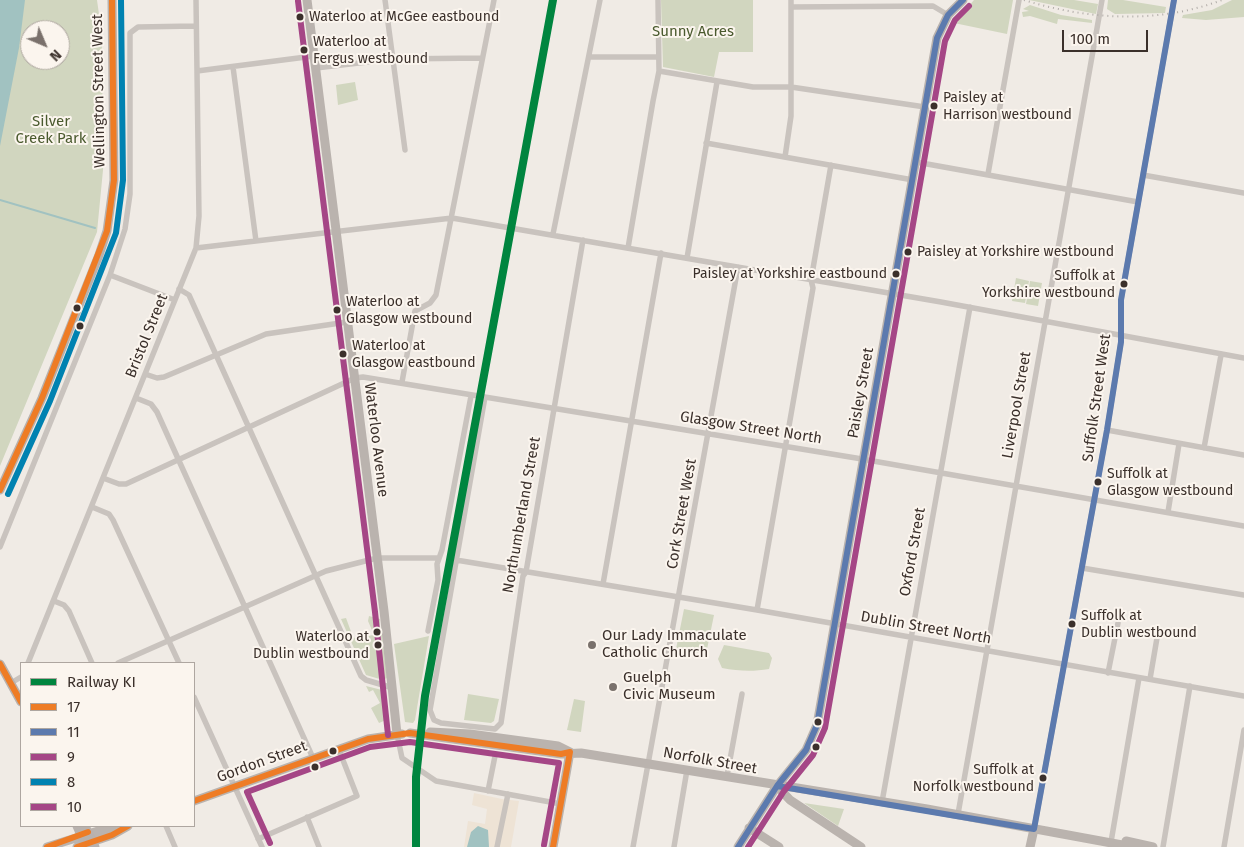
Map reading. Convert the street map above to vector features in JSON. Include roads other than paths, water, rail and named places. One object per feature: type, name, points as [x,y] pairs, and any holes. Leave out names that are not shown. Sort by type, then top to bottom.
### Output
[{"type":"main road","name":"Wellington Street West","points":[[0,490],[42,398],[99,256],[107,231],[114,180],[112,0]]},
{"type":"main road","name":"Waterloo Avenue","points":[[307,0],[394,688],[398,734]]},
{"type":"main road","name":"Paisley Street","points":[[738,847],[777,786],[806,750],[814,735],[938,38],[948,15],[963,0]]},
{"type":"main road","points":[[0,664],[20,700]]},
{"type":"main road","name":"Norfolk Street","points":[[398,734],[410,733],[561,754],[570,752],[649,764],[958,814],[1133,847]]},
{"type":"main road","name":"Gordon Street","points":[[195,801],[368,739],[398,734]]},
{"type":"main road","points":[[553,847],[570,752]]},
{"type":"main road","points":[[777,786],[790,800],[861,847]]},
{"type":"main road","points":[[47,847],[85,831],[108,827]]},
{"type":"main road","points":[[85,831],[87,845],[126,827]]},
{"type":"main road","points":[[749,828],[779,847]]},
{"type":"main road","points":[[1030,847],[1034,829]]},
{"type":"main road","name":"Norfolk Street","points":[[1111,842],[1122,840],[1153,847]]},
{"type":"street","name":"Bristol Street","points":[[28,662],[196,248],[199,216],[196,0]]},
{"type":"street","points":[[385,0],[405,150]]},
{"type":"street","points":[[402,382],[414,315],[418,308],[430,303],[436,295],[494,0]]},
{"type":"street","points":[[554,234],[600,0]]},
{"type":"street","points":[[628,248],[659,71],[658,0]]},
{"type":"street","points":[[988,174],[1018,0]]},
{"type":"street","name":"Liverpool Street","points":[[958,814],[1102,0]]},
{"type":"street","name":"Suffolk Street West","points":[[1034,829],[1107,430],[1120,335],[1121,300],[1174,0]]},
{"type":"street","points":[[786,157],[791,117],[791,3],[930,6],[948,15]]},
{"type":"street","points":[[0,547],[110,274],[125,230],[130,194],[130,33],[138,27],[195,26]]},
{"type":"street","points":[[196,71],[314,56]]},
{"type":"street","points":[[589,57],[658,57]]},
{"type":"street","points":[[316,68],[393,59],[482,58]]},
{"type":"street","points":[[233,67],[256,241]]},
{"type":"street","points":[[659,71],[717,82],[753,87],[791,88],[925,108]]},
{"type":"street","points":[[687,258],[717,82]]},
{"type":"street","points":[[706,144],[913,180]]},
{"type":"street","points":[[916,162],[1138,202]]},
{"type":"street","points":[[757,610],[813,288],[811,280],[831,165]]},
{"type":"street","points":[[1143,175],[1244,193]]},
{"type":"street","points":[[196,248],[452,218],[554,234],[1244,358]]},
{"type":"street","name":"Northumberland Street","points":[[456,560],[430,710],[432,718],[436,722],[495,729],[501,723],[524,576],[583,240]]},
{"type":"street","points":[[603,584],[661,253]]},
{"type":"street","name":"Cork Street West","points":[[633,847],[680,598],[738,267]]},
{"type":"street","points":[[110,274],[175,300]]},
{"type":"street","points":[[179,289],[189,295],[361,676],[366,680],[394,688]]},
{"type":"street","name":"Oxford Street","points":[[882,802],[970,308]]},
{"type":"street","points":[[145,374],[156,378],[164,377],[266,334],[347,322]]},
{"type":"street","points":[[1204,448],[1221,355]]},
{"type":"street","name":"Glasgow Street North","points":[[355,378],[364,376],[402,382],[471,396],[940,472],[1244,526]]},
{"type":"street","points":[[103,478],[119,484],[126,484],[355,378]]},
{"type":"street","points":[[428,631],[438,580],[437,564],[471,396]]},
{"type":"street","points":[[456,560],[485,397]]},
{"type":"street","points":[[136,398],[156,409],[313,758]]},
{"type":"street","points":[[1107,430],[1244,455]]},
{"type":"street","points":[[1168,512],[1179,444]]},
{"type":"street","points":[[92,507],[108,514],[113,520],[178,662]]},
{"type":"street","points":[[120,662],[315,575],[377,558],[439,558]]},
{"type":"street","name":"Dublin Street North","points":[[456,560],[757,610],[910,639],[1244,696]]},
{"type":"street","points":[[1082,568],[1244,595]]},
{"type":"street","points":[[54,601],[64,605],[69,612],[92,662]]},
{"type":"street","points":[[1108,673],[1118,623]]},
{"type":"street","points":[[1150,679],[1158,632]]},
{"type":"street","points":[[12,683],[20,678]]},
{"type":"street","points":[[1111,842],[1140,678]]},
{"type":"street","points":[[1163,847],[1190,686]]},
{"type":"street","points":[[727,776],[742,694]]},
{"type":"street","points":[[195,699],[262,847]]},
{"type":"street","points":[[1224,847],[1244,730]]},
{"type":"street","points":[[398,734],[402,758],[436,781],[561,804]]},
{"type":"street","points":[[258,838],[357,796],[339,750]]},
{"type":"street","points":[[485,790],[495,756]]},
{"type":"street","points":[[674,847],[687,770]]},
{"type":"street","points":[[497,847],[508,794]]},
{"type":"street","points":[[307,817],[319,847]]},
{"type":"street","points":[[166,827],[175,847]]},
{"type":"water","points":[[0,0],[25,0],[22,20],[20,20],[19,48],[0,146]]},
{"type":"water","points":[[478,826],[488,830],[489,847],[467,847],[471,832]]},
{"type":"waterway","points":[[0,200],[95,228]]},
{"type":"railway","points":[[1024,0],[1073,12],[1123,16],[1149,16],[1173,13],[1198,8],[1222,0]]},
{"type":"rail line","name":"KI","points":[[416,847],[416,777],[425,696],[553,0]]},
{"type":"place","name":"Waterloo at McGee eastbound","points":[[300,17]]},
{"type":"place","name":"Waterloo at Fergus westbound","points":[[304,50]]},
{"type":"place","name":"Paisley at Harrison westbound","points":[[934,106]]},
{"type":"place","name":"Paisley at Yorkshire westbound","points":[[908,252]]},
{"type":"place","name":"Paisley at Yorkshire eastbound","points":[[896,274]]},
{"type":"place","name":"Suffolk at Yorkshire westbound","points":[[1124,284]]},
{"type":"place","name":"Waterloo at Glasgow westbound","points":[[337,310]]},
{"type":"place","name":"Waterloo at Glasgow eastbound","points":[[343,354]]},
{"type":"place","name":"Suffolk at Glasgow westbound","points":[[1098,482]]},
{"type":"place","name":"Suffolk at Dublin westbound","points":[[1072,624]]},
{"type":"place","name":"Waterloo at Dublin westbound","points":[[378,645]]},
{"type":"place","name":"Our Lady Immaculate Catholic Church","points":[[592,645]]},
{"type":"place","name":"Guelph Civic Museum","points":[[613,687]]},
{"type":"place","name":"Suffolk at Norfolk westbound","points":[[1043,778]]},
{"type":"park label","name":"Sunny Acres","points":[[693,32]]},
{"type":"park label","name":"Silver Creek Park","points":[[51,130]]}]
